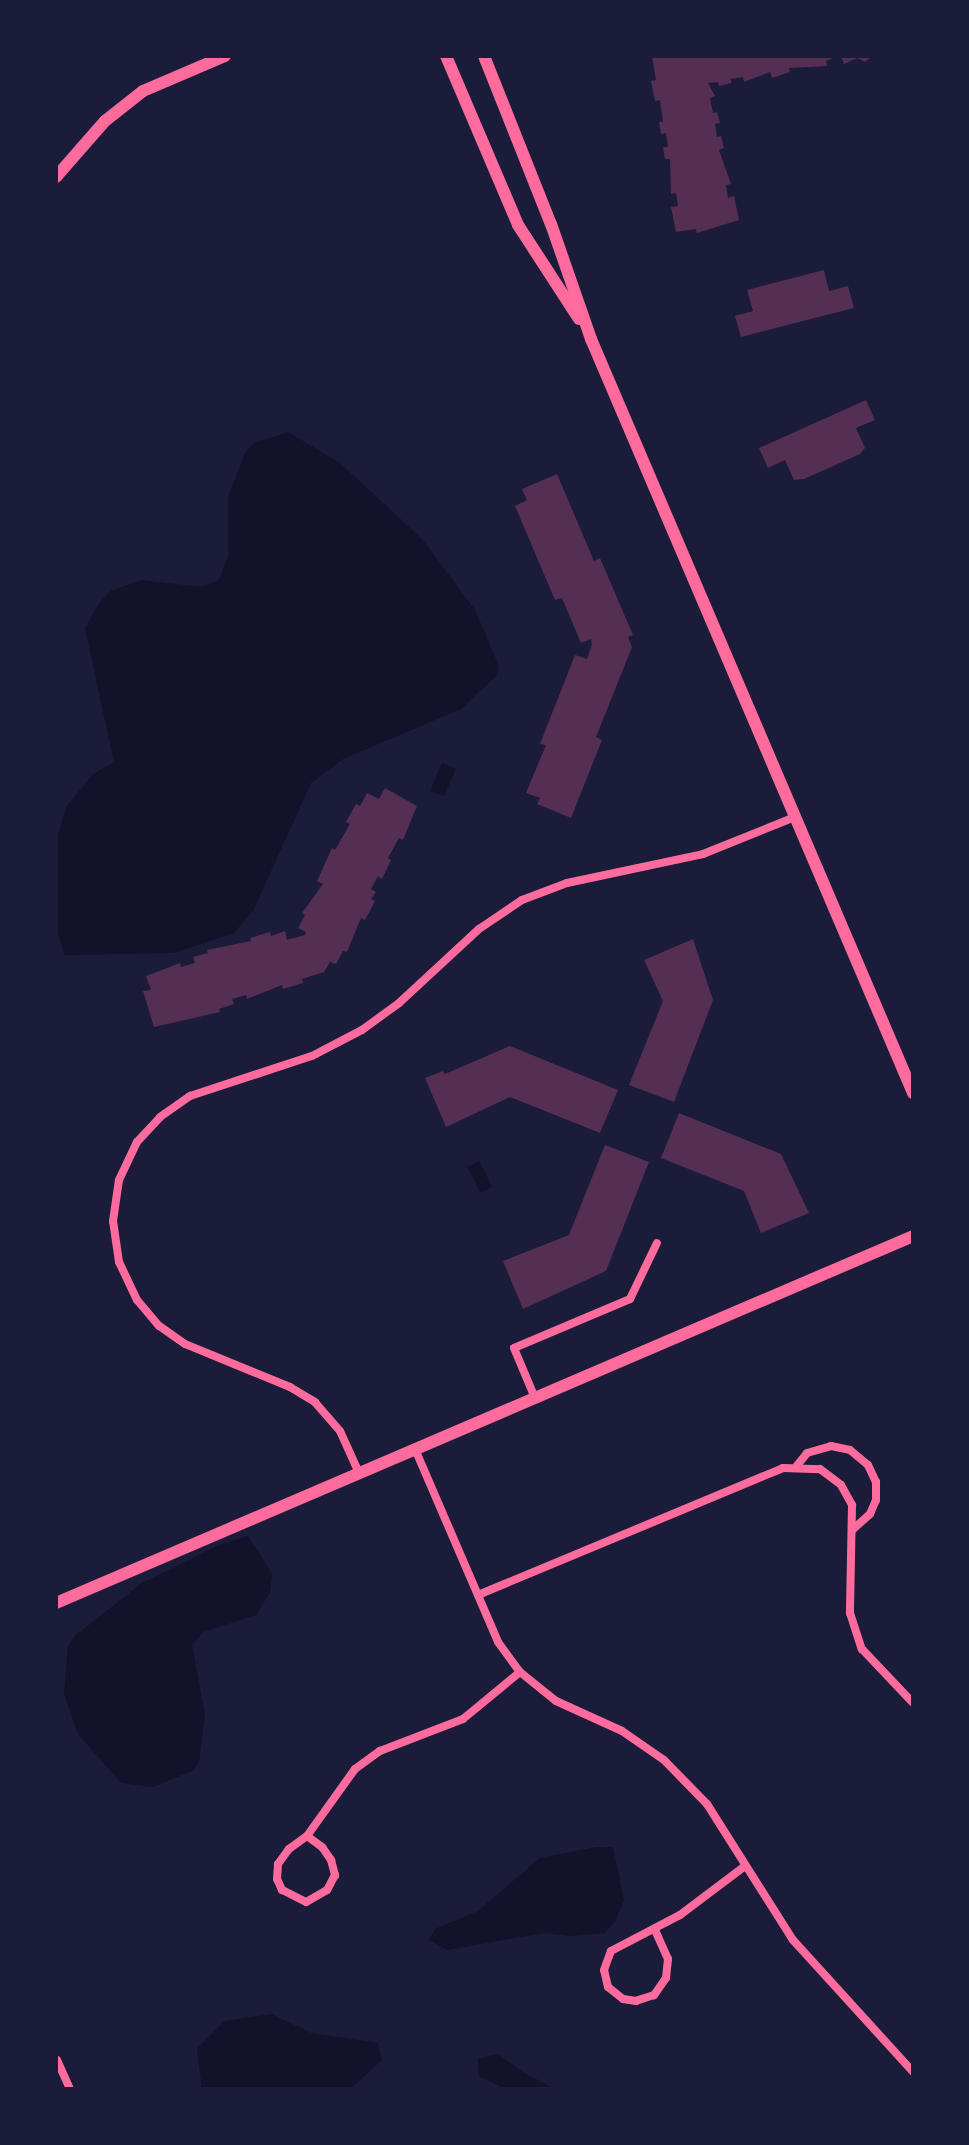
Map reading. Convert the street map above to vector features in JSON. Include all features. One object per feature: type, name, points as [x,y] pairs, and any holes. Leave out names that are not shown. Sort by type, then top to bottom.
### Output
[{"type":"street","points":[[56,177],[105,121],[143,91],[224,56]]},
{"type":"street","points":[[446,56],[518,225],[591,339]]},
{"type":"street","points":[[484,56],[551,224],[591,339],[913,1093]]},
{"type":"street","points":[[359,1473],[340,1431],[315,1402],[290,1387],[185,1344],[159,1326],[137,1300],[119,1262],[113,1221],[119,1180],[137,1142],[160,1117],[190,1096],[312,1056],[362,1030],[399,1003],[479,929],[522,900],[567,883],[703,854],[795,817]]},
{"type":"street","points":[[56,1603],[913,1236]]},
{"type":"street","points":[[535,1398],[514,1348],[630,1299],[657,1243]]},
{"type":"street","points":[[795,1468],[807,1453],[831,1446],[850,1450],[868,1465],[876,1482],[876,1500],[870,1514],[852,1530]]},
{"type":"street","points":[[415,1449],[498,1642],[520,1672],[556,1701],[622,1731],[664,1760],[707,1804],[793,1940],[913,2072]]},
{"type":"street","points":[[478,1595],[783,1468],[820,1469],[841,1485],[852,1505],[850,1613],[862,1649],[913,1703]]},
{"type":"street","points":[[307,1836],[322,1847],[331,1860],[335,1875],[327,1890],[306,1902],[291,1897],[277,1879],[278,1864],[289,1849],[307,1836],[355,1769],[380,1751],[463,1719],[520,1672]]},
{"type":"street","points":[[655,1930],[668,1959],[666,1978],[654,1995],[636,2001],[623,1999],[608,1987],[604,1970],[611,1951],[680,1915],[745,1866]]},
{"type":"street","points":[[57,2060],[70,2089]]},
{"type":"shaded area","points":[[288,432],[340,463],[422,539],[475,610],[499,666],[497,675],[461,709],[343,759],[311,783],[253,911],[234,933],[174,953],[65,955],[56,930],[56,843],[66,807],[93,774],[114,762],[85,628],[99,603],[111,591],[141,580],[201,587],[219,580],[228,557],[228,497],[245,453],[254,443]]},
{"type":"shaded area","points":[[442,763],[456,769],[444,796],[430,791]]},
{"type":"shaded area","points":[[479,1161],[492,1187],[481,1193],[467,1167]]},
{"type":"shaded area","points":[[248,1536],[272,1574],[270,1592],[256,1615],[203,1632],[192,1645],[205,1714],[199,1763],[192,1771],[153,1787],[121,1783],[78,1734],[64,1694],[68,1646],[76,1635],[142,1583],[219,1545]]},
{"type":"shaded area","points":[[613,1847],[624,1900],[615,1922],[604,1933],[570,1936],[544,1933],[447,1950],[429,1940],[435,1929],[478,1911],[540,1858]]},
{"type":"shaded area","points":[[272,2014],[311,2033],[378,2043],[382,2060],[350,2089],[202,2089],[197,2048],[224,2021]]},
{"type":"shaded area","points":[[498,2054],[555,2089],[505,2089],[479,2076],[478,2059]]},
{"type":"building","points":[[652,56],[838,56],[826,61],[827,66],[789,68],[790,72],[772,78],[770,72],[744,82],[743,77],[730,79],[732,83],[719,86],[718,82],[708,83],[715,96],[710,98],[713,113],[717,112],[720,123],[715,124],[717,137],[721,136],[724,148],[719,150],[731,184],[726,185],[728,198],[734,196],[739,220],[697,233],[696,229],[676,232],[671,207],[678,206],[676,193],[671,194],[670,159],[665,159],[663,147],[668,147],[666,133],[661,134],[660,100],[655,101],[651,81],[656,80]]},
{"type":"building","points":[[841,56],[873,56],[865,62],[857,58],[844,64]]},
{"type":"building","points":[[824,270],[829,291],[848,286],[854,308],[741,337],[735,316],[753,311],[747,290]]},
{"type":"building","points":[[866,400],[875,420],[856,428],[865,448],[860,454],[804,479],[794,480],[785,460],[768,468],[759,448]]},
{"type":"building","points":[[557,474],[594,561],[600,558],[633,635],[628,637],[632,647],[596,737],[602,740],[571,818],[537,804],[540,798],[526,793],[546,745],[540,744],[575,655],[587,659],[592,644],[591,639],[581,643],[562,598],[555,600],[515,506],[527,500],[522,489]]},
{"type":"building","points":[[385,788],[417,806],[403,840],[399,838],[388,858],[391,860],[382,879],[378,876],[371,889],[376,892],[371,899],[375,901],[365,920],[361,918],[347,952],[343,951],[336,964],[330,962],[324,972],[302,979],[303,983],[283,989],[282,985],[247,999],[246,995],[232,999],[234,1004],[219,1009],[220,1012],[154,1027],[143,991],[151,990],[146,976],[180,963],[181,967],[195,963],[193,957],[208,953],[207,950],[251,941],[250,938],[270,932],[271,936],[285,931],[287,940],[305,935],[306,932],[298,928],[305,915],[302,913],[323,884],[317,881],[332,848],[335,850],[350,824],[346,822],[356,804],[360,806],[367,793],[379,799]]},
{"type":"building","points":[[693,939],[713,1000],[674,1102],[629,1085],[663,1001],[644,960]]},
{"type":"building","points":[[510,1046],[618,1090],[600,1133],[510,1097],[446,1127],[425,1078],[443,1071],[445,1074]]},
{"type":"building","points":[[679,1113],[781,1154],[809,1213],[761,1233],[744,1191],[661,1158]]},
{"type":"building","points":[[605,1145],[649,1162],[606,1271],[523,1309],[503,1261],[569,1235]]}]
